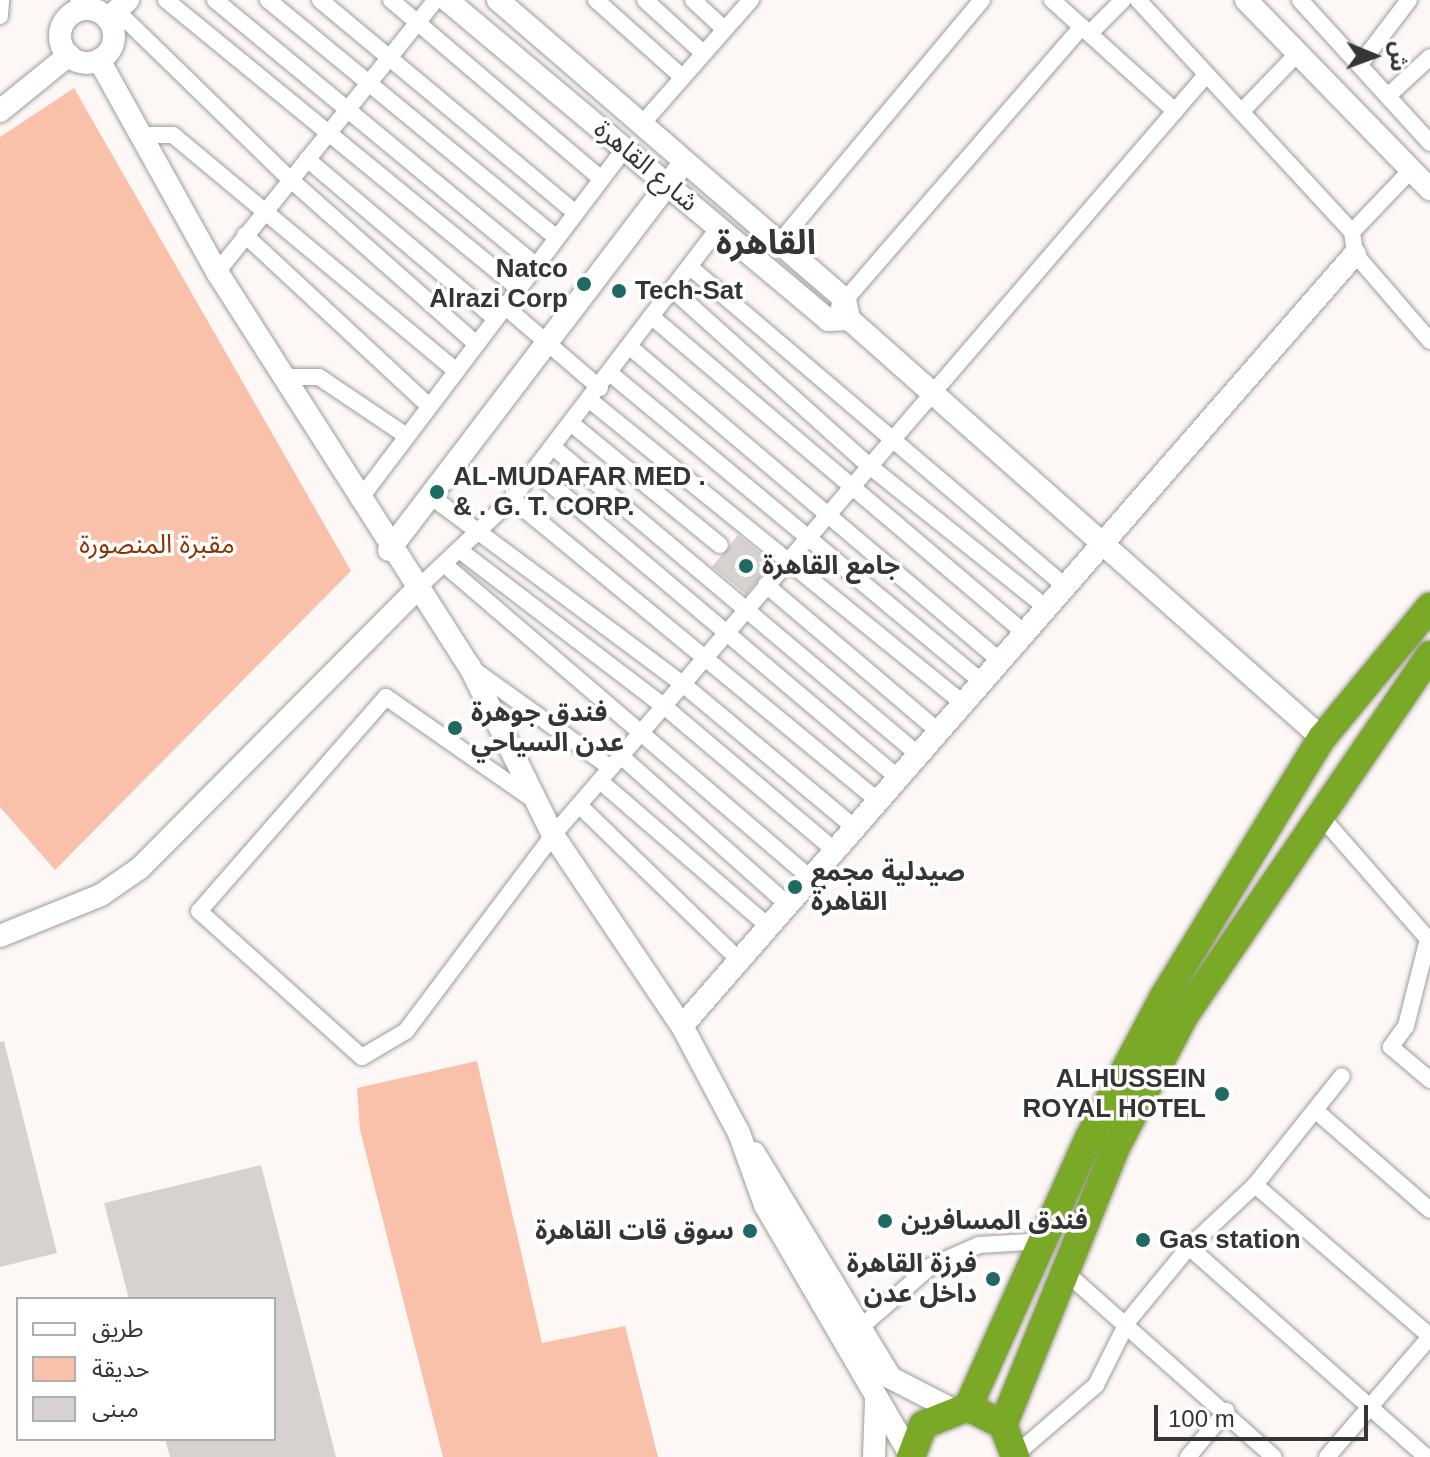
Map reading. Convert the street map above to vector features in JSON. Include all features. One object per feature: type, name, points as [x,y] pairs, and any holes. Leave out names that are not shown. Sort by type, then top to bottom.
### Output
[{"type":"highway","points":[[910,1456],[923,1425],[958,1407],[1163,998],[1322,738],[1430,607]]},
{"type":"highway","points":[[1015,1456],[1003,1425],[1062,1269],[1184,1016],[1317,812],[1430,655]]},
{"type":"highway","points":[[958,1407],[1003,1425]]},
{"type":"street","points":[[0,16],[1,0]]},
{"type":"street","points":[[166,0],[515,286]]},
{"type":"street","points":[[215,0],[533,263]]},
{"type":"street","points":[[268,0],[369,80],[554,236]]},
{"type":"street","points":[[320,0],[573,211]]},
{"type":"street","points":[[391,0],[600,178]]},
{"type":"street","points":[[217,272],[436,0]]},
{"type":"street","name":"شارع القاهرة","points":[[447,0],[719,227],[841,313]]},
{"type":"street","name":"شارع القاهرة","points":[[498,0],[778,244],[841,313]]},
{"type":"street","points":[[596,0],[682,77]]},
{"type":"street","points":[[645,0],[703,53]]},
{"type":"street","points":[[693,0],[724,29]]},
{"type":"street","points":[[778,244],[982,0]]},
{"type":"street","points":[[1052,0],[1175,111]]},
{"type":"street","points":[[1123,0],[1086,30],[841,313],[929,394],[1322,738]]},
{"type":"street","points":[[1138,0],[1206,75],[1243,110],[1430,341]]},
{"type":"street","points":[[1246,0],[1430,189]]},
{"type":"street","points":[[1300,0],[1390,94],[1430,143]]},
{"type":"street","points":[[1361,63],[1409,0]]},
{"type":"street","points":[[641,125],[747,1]]},
{"type":"street","points":[[69,55],[63,25],[80,5],[118,10],[291,180],[473,341]]},
{"type":"street","points":[[99,60],[114,38],[118,10]]},
{"type":"street","points":[[1243,110],[1299,52]]},
{"type":"street","points":[[0,111],[69,55],[99,60],[144,135],[217,272],[285,377],[389,550],[470,667],[553,835],[682,1026],[739,1133],[765,1205],[910,1456]]},
{"type":"street","points":[[1390,94],[1430,57]]},
{"type":"street","points":[[538,803],[386,697],[199,911],[362,1057],[406,1031],[553,835],[707,659],[867,464],[1206,75]]},
{"type":"street","points":[[144,135],[173,135],[453,368]]},
{"type":"street","points":[[359,500],[473,341],[625,148]]},
{"type":"street","points":[[307,159],[497,310],[543,340],[595,394],[961,702]]},
{"type":"street","points":[[389,550],[543,340],[685,162]]},
{"type":"street","points":[[682,1026],[1099,542],[1353,243],[1411,170]]},
{"type":"street","points":[[0,936],[101,895],[140,868],[418,588],[484,532],[611,374],[719,227]]},
{"type":"street","points":[[245,235],[427,404]]},
{"type":"street","points":[[690,267],[894,433],[1063,584]]},
{"type":"street","points":[[672,289],[867,464],[1044,606]]},
{"type":"street","points":[[652,317],[847,488],[1022,631]]},
{"type":"street","points":[[630,347],[998,659]]},
{"type":"street","points":[[611,374],[980,680]]},
{"type":"street","points":[[285,377],[319,377],[405,435]]},
{"type":"street","points":[[572,424],[720,545]]},
{"type":"street","points":[[553,447],[917,754]]},
{"type":"street","points":[[535,471],[897,777]]},
{"type":"street","points":[[429,495],[484,532],[684,685],[854,827]]},
{"type":"street","points":[[512,499],[877,800]]},
{"type":"street","points":[[462,552],[665,707],[834,850]]},
{"type":"street","points":[[445,565],[810,878]]},
{"type":"street","points":[[766,585],[937,730]]},
{"type":"street","points":[[470,667],[611,768],[787,904]]},
{"type":"street","points":[[611,768],[768,926]]},
{"type":"street","points":[[579,805],[739,960]]},
{"type":"street","points":[[1317,812],[1429,940],[1406,1026],[1391,1047],[1430,1080]]},
{"type":"street","points":[[1015,1456],[1096,1385],[1128,1321],[1189,1247],[1255,1185],[1342,1076]]},
{"type":"street","points":[[1315,1110],[1430,1210]]},
{"type":"street","points":[[739,1133],[782,1189],[891,1378],[958,1407]]},
{"type":"street","points":[[1255,1185],[1430,1337],[1327,1457]]},
{"type":"street","points":[[861,1327],[931,1266],[979,1245],[1043,1241]]},
{"type":"street","points":[[1189,1247],[1367,1410],[1426,1457]]},
{"type":"street","points":[[1062,1269],[1128,1321],[1274,1457]]},
{"type":"street","points":[[874,1391],[874,1457]]},
{"type":"street","points":[[1188,1457],[1226,1411]]},
{"type":"green space","name":"مقبرة المنصورة","points":[[74,88],[351,571],[55,870],[0,807],[0,137]]},
{"type":"green space","points":[[477,1061],[542,1343],[625,1326],[658,1457],[443,1457],[360,1130],[357,1088]]},
{"type":"building","points":[[738,535],[772,563],[746,595],[712,567]]},
{"type":"building","points":[[4,1041],[57,1253],[0,1267],[0,1042]]},
{"type":"building","points":[[261,1165],[336,1457],[170,1457],[166,1441],[276,1441],[276,1297],[128,1297],[104,1203]]},
{"type":"place","name":"Natco Alrazi Corp","points":[[584,284]]},
{"type":"place","name":"Tech-Sat","points":[[619,291]]},
{"type":"place","name":"AL-MUDAFAR MED . & . G. T. CORP.","points":[[437,492]]},
{"type":"place","name":"جامع القاهرة","points":[[746,566]]},
{"type":"place","name":"فندق جوهرة عدن السياحي","points":[[455,728]]},
{"type":"place","name":"صيدلية مجمع القاهرة","points":[[795,887]]},
{"type":"place","name":"ALHUSSEIN ROYAL HOTEL","points":[[1222,1094]]},
{"type":"place","name":"فندق المسافرين","points":[[885,1221]]},
{"type":"place","name":"سوق قات القاهرة","points":[[750,1231]]},
{"type":"place","name":"Gas station","points":[[1143,1240]]},
{"type":"place","name":"فرزة القاهرة داخل عدن","points":[[993,1279]]},
{"type":"district","name":"القاهرة","points":[[766,243]]}]
